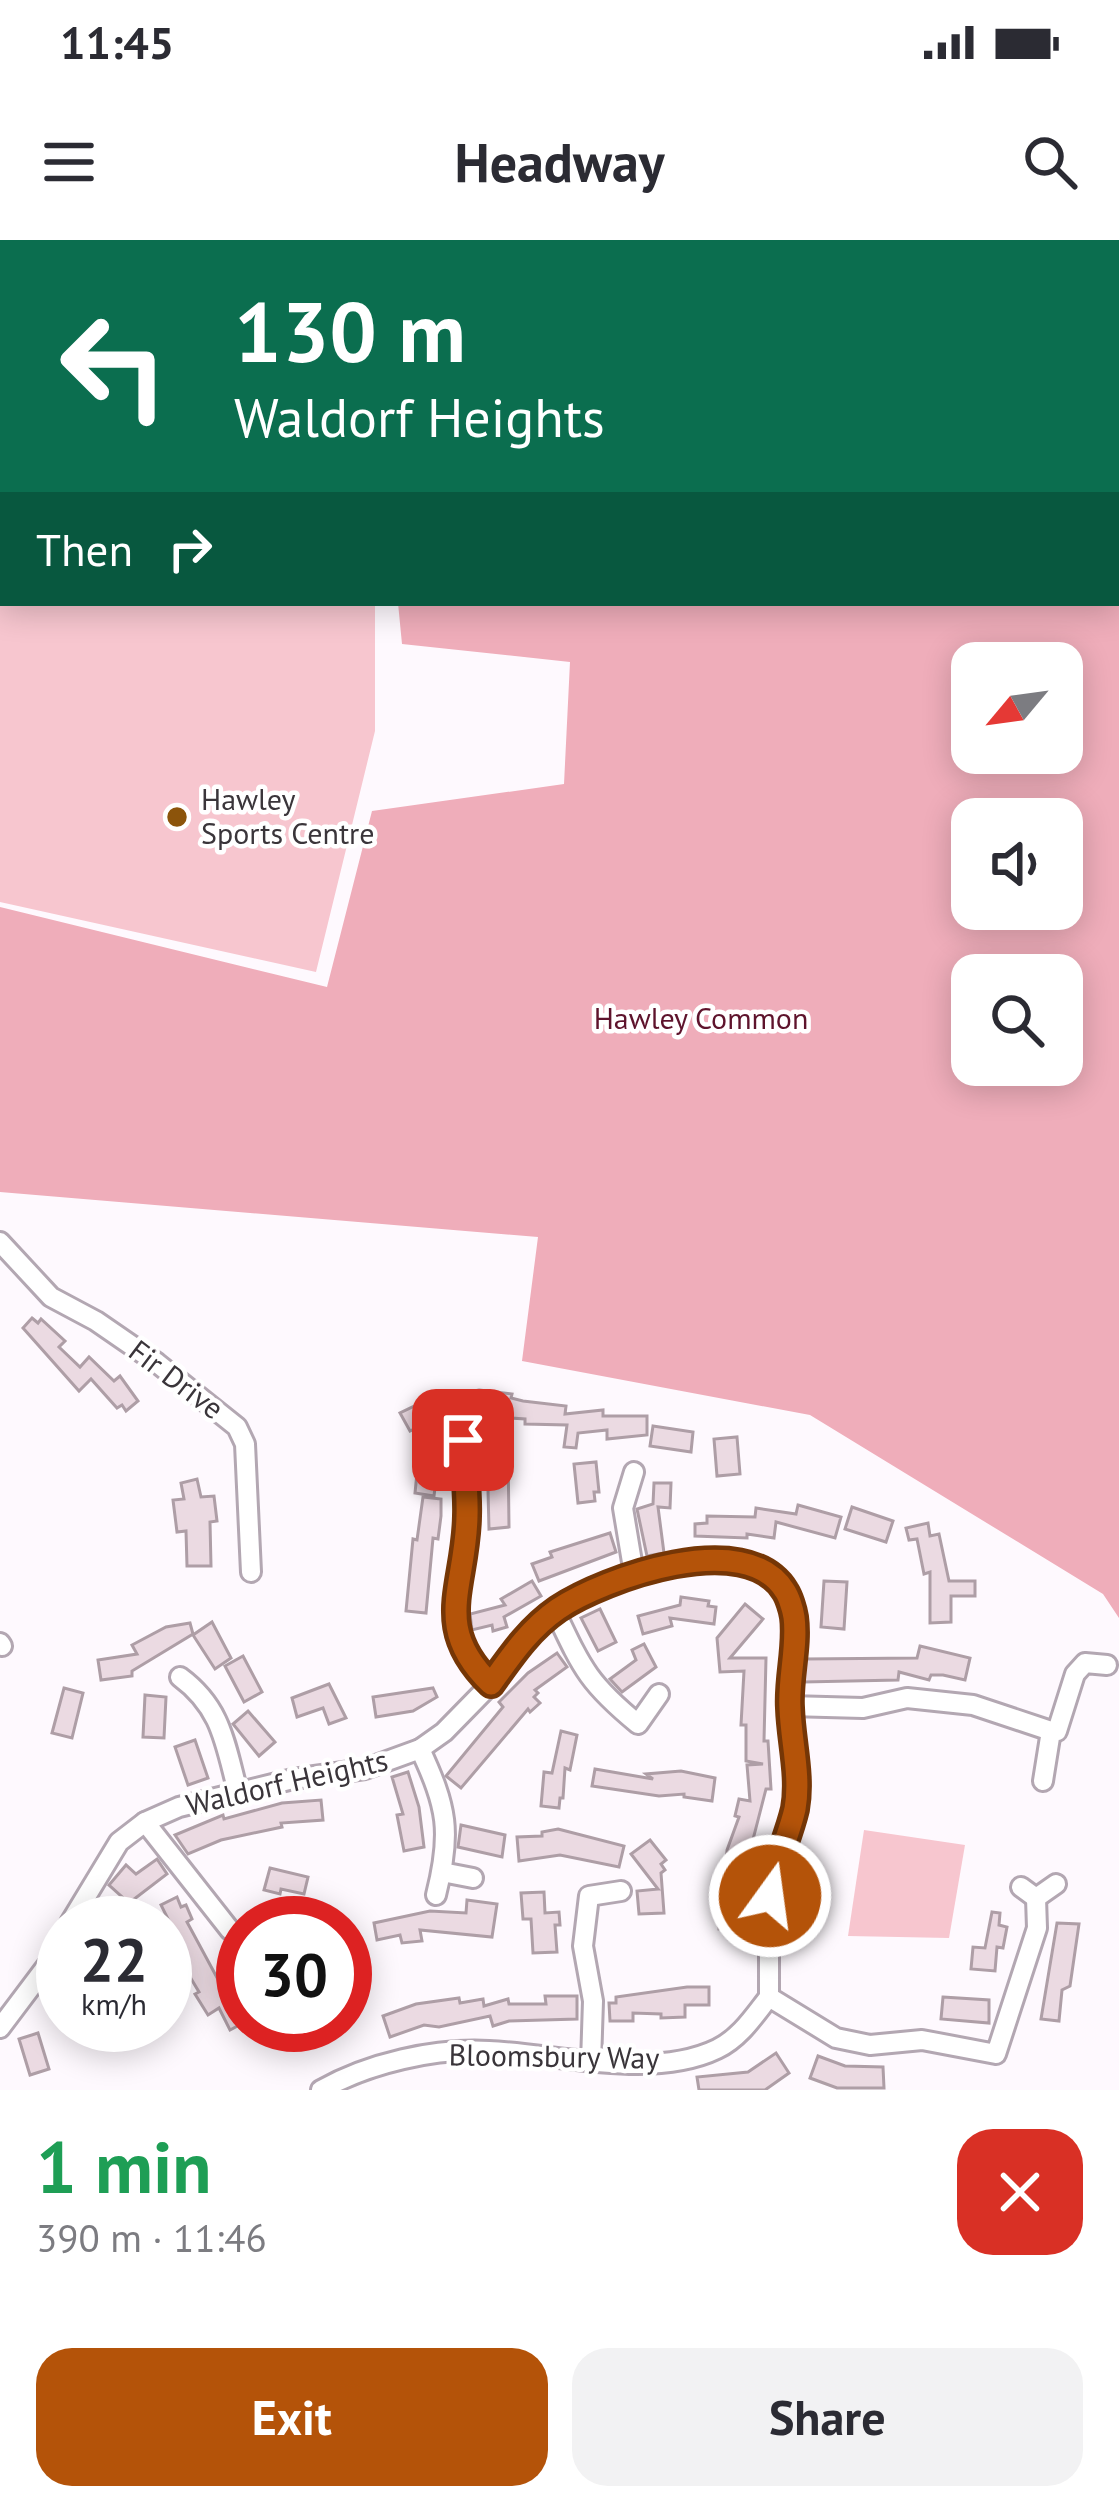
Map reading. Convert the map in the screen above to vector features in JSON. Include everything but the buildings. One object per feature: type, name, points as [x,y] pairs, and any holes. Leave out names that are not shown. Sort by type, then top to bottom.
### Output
[{"type":"street","name":"Fir Drive","points":[[0,1242],[52,1297],[157,1363],[237,1427],[245,1444],[251,1572]]},
{"type":"street","points":[[463,1440],[467,1517],[455,1610],[458,1639],[468,1662],[491,1684]]},
{"type":"street","points":[[634,1472],[623,1508],[634,1574]]},
{"type":"street","name":"Waldorf Heights","points":[[86,1896],[119,1842],[145,1822],[179,1807],[293,1779],[365,1769],[420,1749],[444,1732],[491,1684],[530,1631],[594,1587],[634,1574],[707,1562],[739,1562],[768,1574],[785,1591],[794,1618],[789,1706],[795,1808],[775,1864],[770,1896],[770,1997]]},
{"type":"street","points":[[555,1611],[584,1673],[638,1724],[659,1694]]},
{"type":"street","points":[[789,1706],[863,1708],[907,1698],[973,1705],[1057,1731],[1075,1674],[1084,1663],[1107,1665]]},
{"type":"street","points":[[180,1677],[204,1694],[220,1724],[238,1792]]},
{"type":"street","points":[[1042,1781],[1052,1731]]},
{"type":"street","points":[[420,1749],[442,1797],[446,1819],[436,1894]]},
{"type":"street","points":[[145,1822],[216,1912]]},
{"type":"street","points":[[442,1872],[473,1878]]},
{"type":"street","points":[[996,2054],[1037,1928],[1029,1893],[1056,1884]]},
{"type":"street","points":[[591,2063],[592,2001],[583,1946],[589,1896],[621,1891]]},
{"type":"street","points":[[0,2028],[36,1980]]},
{"type":"street","points":[[770,1997],[836,2038],[870,2045],[922,2040],[1018,2061]]},
{"type":"street","name":"Bloomsbury Way","points":[[321,2090],[343,2078],[419,2056],[485,2050],[591,2063],[678,2059],[717,2049],[742,2031],[770,1997]]},
{"type":"shaded area","name":"Hawley Sports Centre","points":[[0,606],[375,606],[375,731],[316,972],[0,902]]},
{"type":"shaded area","points":[[864,1830],[965,1845],[949,1938],[848,1936]]},
{"type":"green space","name":"Hawley Common","points":[[398,606],[1119,606],[1119,1618],[1103,1594],[810,1415],[522,1361],[538,1237],[0,1192],[0,907],[327,987],[372,811],[564,784],[570,662],[402,644]]},
{"type":"place","name":"Hawley Sports Centre","points":[[177,817]]},
{"type":"route","points":[[463,1440],[467,1517],[455,1610],[458,1639],[468,1662],[491,1684],[530,1631],[555,1611],[594,1587],[634,1574],[691,1562],[739,1562],[768,1574],[785,1591],[794,1618],[789,1706],[795,1808],[775,1864],[770,1896]]}]
